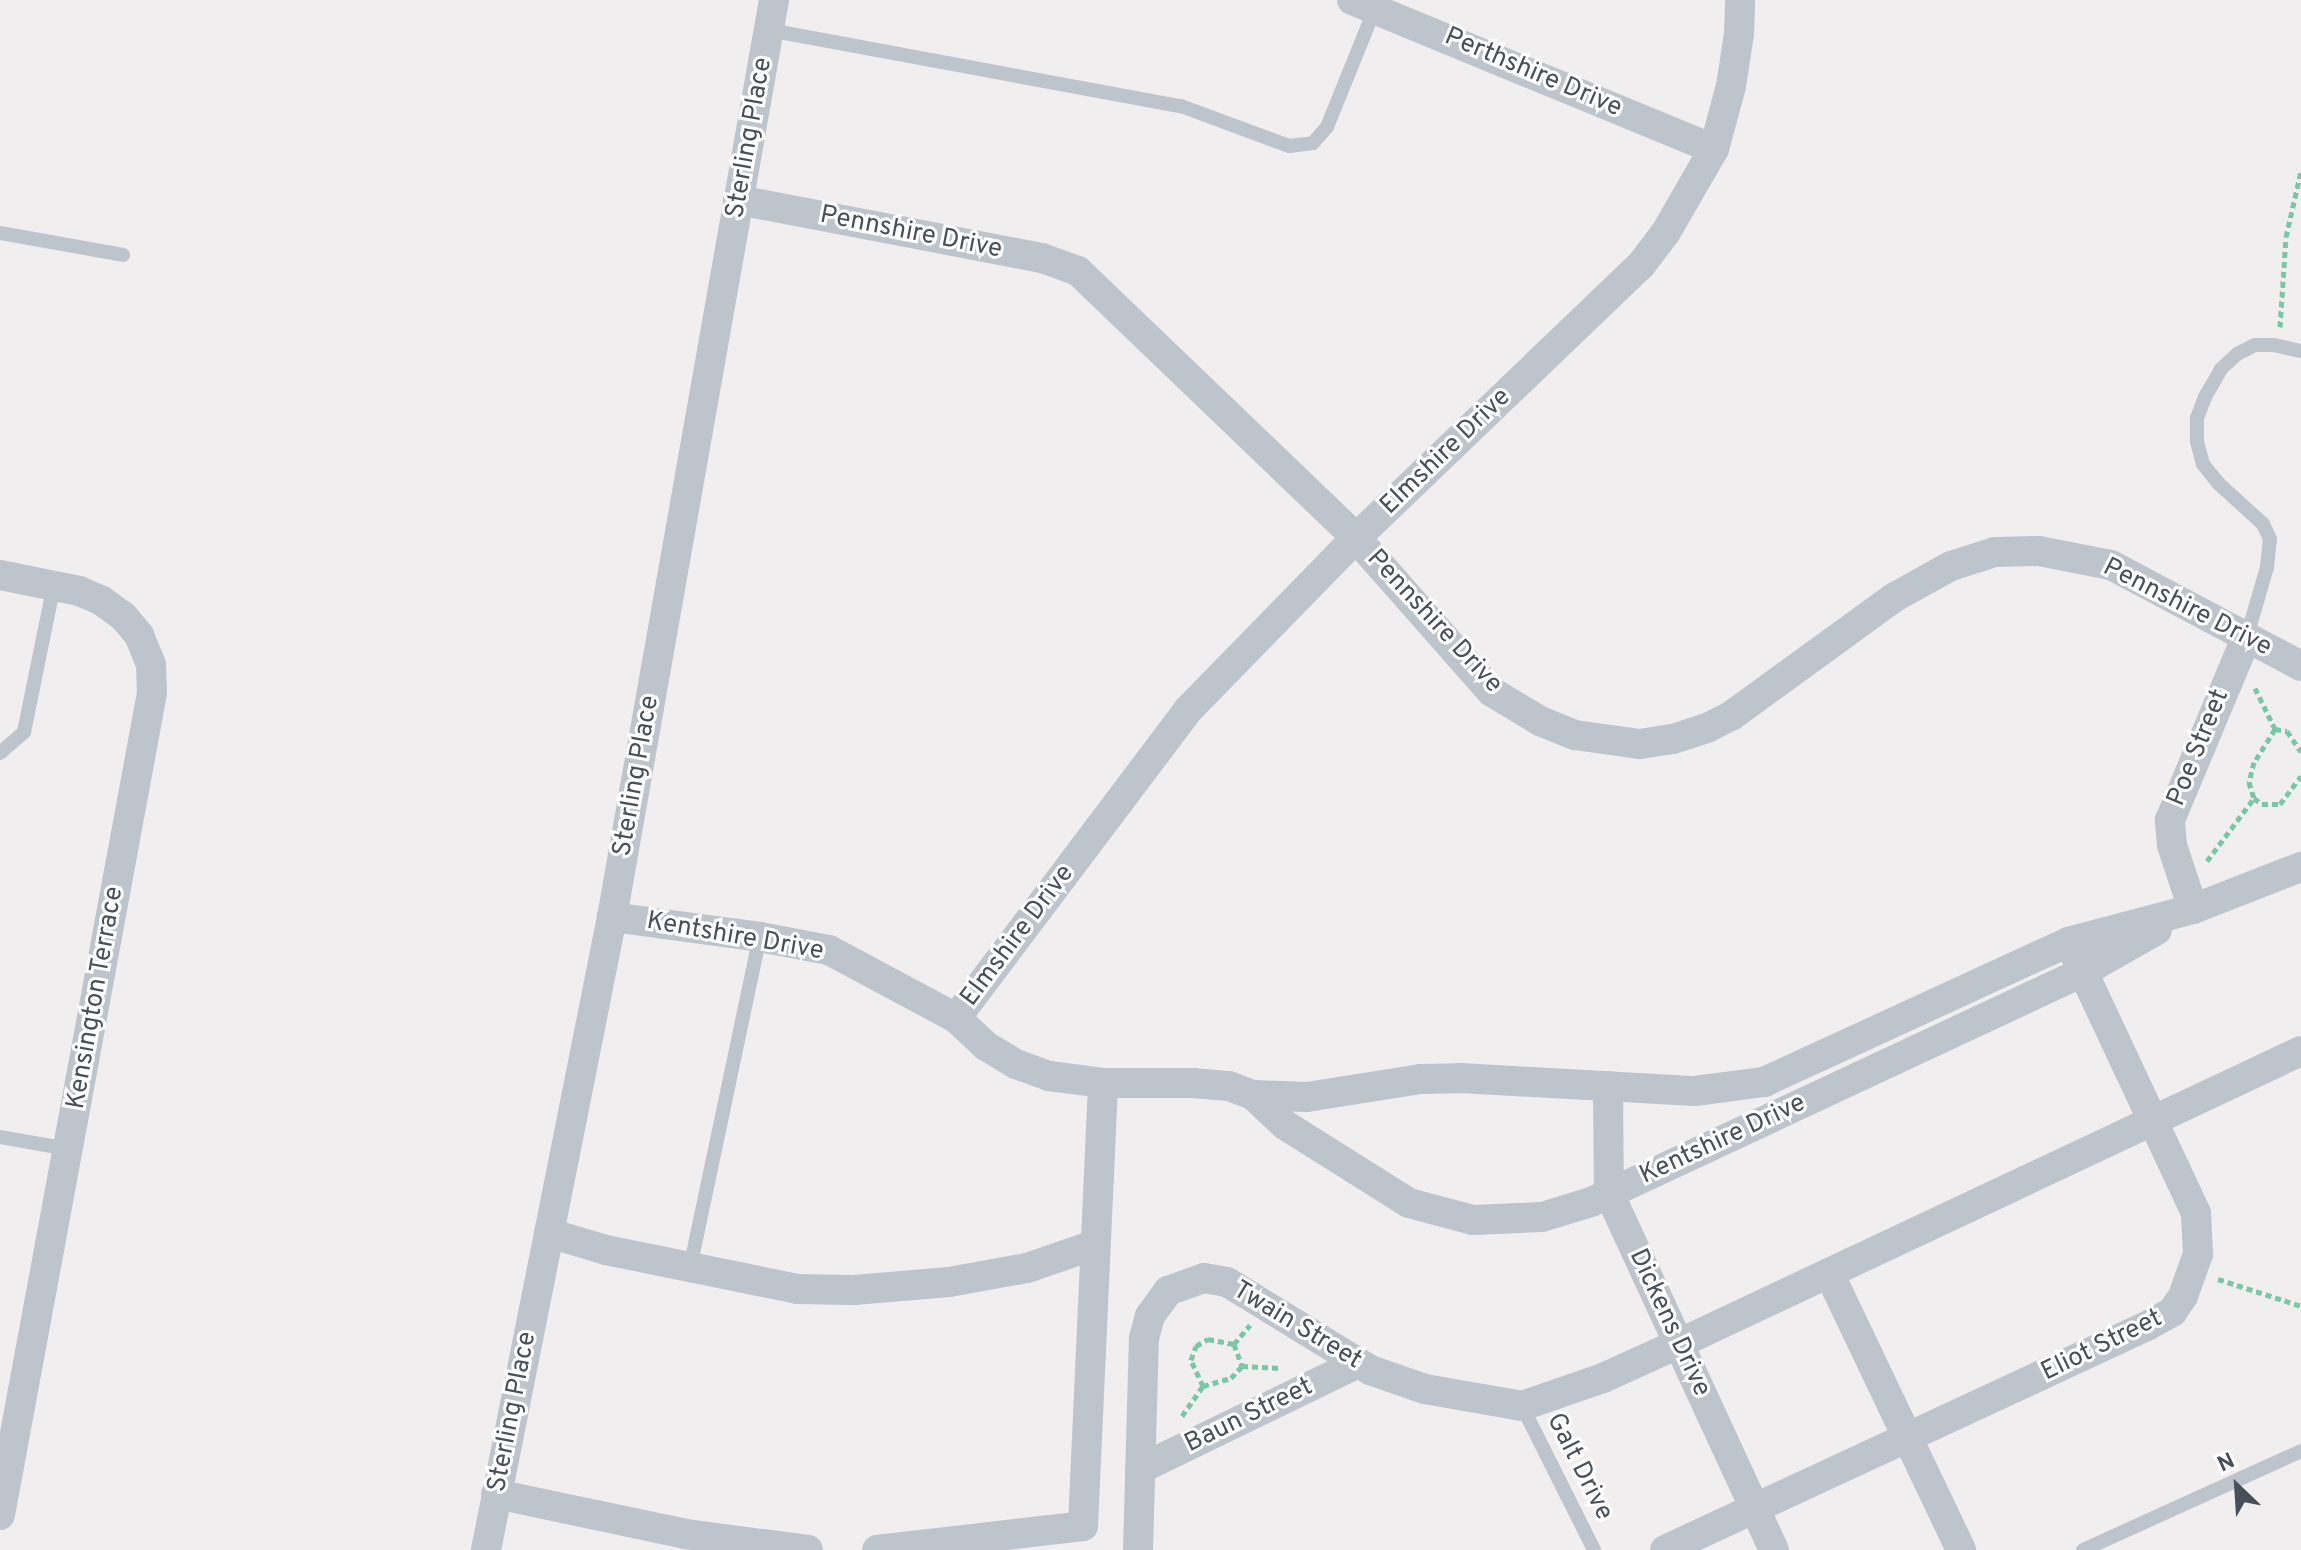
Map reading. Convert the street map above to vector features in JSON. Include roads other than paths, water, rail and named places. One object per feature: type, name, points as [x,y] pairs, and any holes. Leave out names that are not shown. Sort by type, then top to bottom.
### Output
[{"type":"street","name":"Sterling Place","points":[[486,1550],[612,917],[774,0]]},
{"type":"street","name":"Elmshire Drive","points":[[956,1018],[1188,710],[1356,538],[1641,265],[1666,232],[1714,149],[1731,86],[1739,34],[1740,0]]},
{"type":"street","name":"Perthshire Drive","points":[[1369,2],[1714,149]]},
{"type":"street","name":"Pennshire Drive","points":[[738,200],[1042,258],[1078,271],[1356,538],[1492,692],[1540,721],[1575,735],[1640,744],[1673,739],[1707,728],[1731,716],[1895,597],[1951,566],[1995,552],[2039,551],[2111,565],[2301,666]]},
{"type":"street","name":"Kensington Terrace","points":[[0,575],[54,585],[102,601],[123,616],[139,635],[151,665],[152,693],[0,1515]]},
{"type":"street","name":"Poe Street","points":[[2193,909],[2180,871],[2170,820],[2247,636]]},
{"type":"street","name":"Kentshire Drive","points":[[612,917],[760,937],[829,950],[956,1018],[986,1046],[1016,1064],[1049,1076],[1103,1083],[1193,1083],[1229,1086],[1253,1095],[1307,1097],[1421,1079],[1460,1078],[1695,1091],[1764,1082],[2068,942],[2193,909],[2301,867]]},
{"type":"street","name":"Kentshire Drive","points":[[1253,1095],[1285,1125],[1390,1193],[1427,1210],[1473,1220],[1515,1219],[1570,1210],[2083,972],[2193,909]]},
{"type":"street","name":"Eliot Street","points":[[1665,1550],[2172,1312],[2194,1271],[2200,1237],[2196,1213],[2068,942]]},
{"type":"street","name":"Twain Street","points":[[1138,1550],[1144,1338],[1159,1300],[1168,1291],[1204,1278],[1227,1282],[1358,1363],[1425,1389],[1522,1406],[1603,1378],[1678,1344],[2301,1051]]},
{"type":"street","points":[[877,1550],[1083,1526],[1103,1083]]},
{"type":"street","name":"Dickens Drive","points":[[1608,1086],[1609,1193],[1774,1550]]},
{"type":"street","points":[[549,1233],[606,1250],[798,1289],[854,1290],[949,1282],[1027,1268],[1094,1245]]},
{"type":"street","points":[[1829,1273],[1961,1550]]},
{"type":"street","name":"Baun Street","points":[[1140,1469],[1358,1363]]},
{"type":"street","points":[[496,1494],[685,1534],[808,1550]]},
{"type":"lane","points":[[769,30],[1181,106],[1289,146],[1313,143],[1327,127],[1369,2]]},
{"type":"lane","points":[[0,233],[123,255]]},
{"type":"lane","points":[[2247,636],[2267,567],[2270,539],[2263,524],[2219,484],[2203,464],[2197,441],[2197,418],[2221,369],[2237,354],[2255,345],[2274,345],[2301,351]]},
{"type":"lane","points":[[0,753],[24,732],[54,585]]},
{"type":"lane","points":[[690,1268],[760,937]]},
{"type":"lane","points":[[0,1137],[68,1149]]},
{"type":"lane","name":"Galt Drive","points":[[1522,1406],[1594,1550]]},
{"type":"lane","points":[[2083,1550],[2301,1451]]}]
